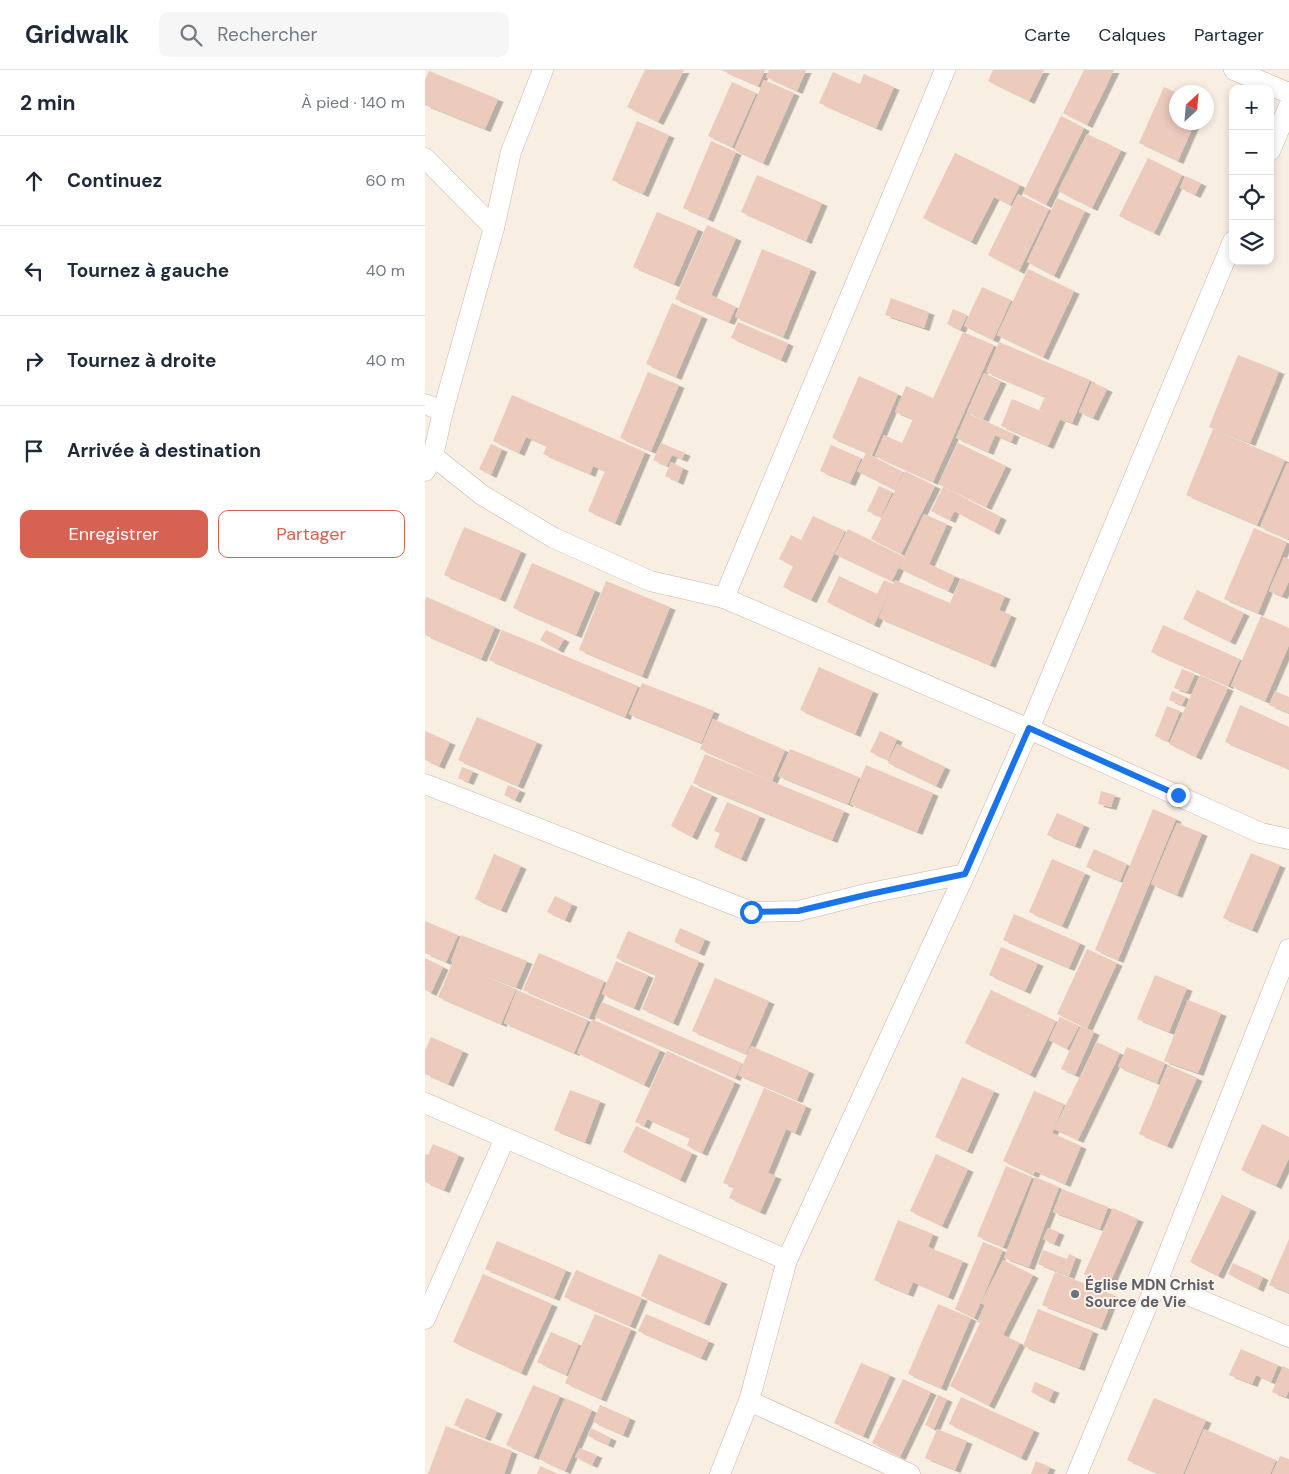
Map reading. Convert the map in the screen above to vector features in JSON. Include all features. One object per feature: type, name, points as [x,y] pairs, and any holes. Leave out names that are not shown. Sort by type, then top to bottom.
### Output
[{"type":"street","points":[[543,70],[511,152],[494,228],[434,408],[429,464],[555,538],[650,581],[724,598],[1029,728],[1261,834],[1289,839]]},
{"type":"street","points":[[724,598],[945,70]]},
{"type":"street","points":[[1233,70],[1289,93]]},
{"type":"street","points":[[1274,142],[1289,106]]},
{"type":"street","points":[[425,158],[494,228]]},
{"type":"street","points":[[720,1474],[749,1401],[787,1260],[965,874],[1029,728],[1229,251]]},
{"type":"street","points":[[425,784],[751,912],[798,911],[965,874]]},
{"type":"street","points":[[1077,1474],[1157,1282],[1289,949]]},
{"type":"street","points":[[425,1103],[787,1260]]},
{"type":"street","points":[[425,1319],[505,1138]]},
{"type":"street","points":[[1157,1282],[1289,1337]]},
{"type":"street","points":[[749,1401],[910,1474]]},
{"type":"building","points":[[645,70],[684,70],[658,122],[627,107]]},
{"type":"building","points":[[721,70],[765,70],[758,86]]},
{"type":"building","points":[[769,70],[806,70],[797,91],[766,77]]},
{"type":"building","points":[[993,70],[1044,70],[1029,101],[988,81]]},
{"type":"building","points":[[1084,70],[1114,70],[1087,125],[1063,113]]},
{"type":"building","points":[[429,71],[498,99],[485,129],[425,105],[425,80]]},
{"type":"building","points":[[833,72],[860,84],[864,74],[894,87],[876,128],[819,103]]},
{"type":"building","points":[[764,80],[794,93],[763,163],[734,150]]},
{"type":"building","points":[[732,82],[756,93],[732,147],[708,136]]},
{"type":"building","points":[[1164,87],[1169,89],[1169,130],[1192,130],[1178,161],[1139,143]]},
{"type":"building","points":[[1061,116],[1084,128],[1046,205],[1023,193]]},
{"type":"building","points":[[637,121],[669,135],[643,194],[612,180]]},
{"type":"building","points":[[1087,134],[1121,150],[1092,208],[1058,191]]},
{"type":"building","points":[[711,141],[736,152],[708,219],[683,208]]},
{"type":"building","points":[[955,153],[1020,185],[1010,205],[994,197],[971,242],[923,218]]},
{"type":"building","points":[[1148,158],[1182,175],[1154,233],[1119,216]]},
{"type":"building","points":[[757,175],[822,203],[806,241],[741,212]]},
{"type":"building","points":[[1185,176],[1201,183],[1195,195],[1180,188]]},
{"type":"building","points":[[1018,194],[1049,209],[1019,271],[988,255]]},
{"type":"building","points":[[1057,198],[1085,211],[1054,276],[1027,262]]},
{"type":"building","points":[[657,212],[698,229],[674,284],[633,267]]},
{"type":"building","points":[[707,225],[736,238],[711,295],[736,307],[729,322],[675,299]]},
{"type":"building","points":[[762,249],[811,269],[783,337],[735,317]]},
{"type":"building","points":[[1028,269],[1074,291],[1043,357],[997,335]]},
{"type":"building","points":[[982,287],[1011,300],[993,340],[964,326]]},
{"type":"building","points":[[891,298],[929,312],[924,328],[885,315]]},
{"type":"building","points":[[672,303],[702,316],[676,377],[646,364]]},
{"type":"building","points":[[953,309],[967,315],[960,330],[947,324]]},
{"type":"building","points":[[738,322],[788,343],[781,360],[731,338]]},
{"type":"building","points":[[963,332],[994,345],[933,482],[875,456],[884,435],[902,443],[913,419],[895,412],[906,386],[933,398]]},
{"type":"building","points":[[999,342],[1090,380],[1072,423],[1039,410],[1045,397],[986,372]]},
{"type":"building","points":[[1238,355],[1279,371],[1250,443],[1209,427]]},
{"type":"building","points":[[648,372],[679,385],[651,451],[620,438]]},
{"type":"building","points":[[984,373],[1001,381],[983,419],[967,412]]},
{"type":"building","points":[[859,376],[898,394],[872,455],[832,438]]},
{"type":"building","points":[[1092,382],[1107,389],[1093,418],[1079,412]]},
{"type":"building","points":[[512,395],[645,452],[615,523],[588,511],[605,471],[593,466],[590,474],[543,454],[547,446],[526,437],[519,453],[493,441]]},
{"type":"building","points":[[1012,399],[1060,419],[1048,446],[1001,426]]},
{"type":"building","points":[[967,413],[1014,434],[1011,442],[995,435],[988,452],[956,438]]},
{"type":"building","points":[[1213,429],[1285,460],[1257,525],[1186,495]]},
{"type":"building","points":[[661,443],[685,453],[682,459],[672,455],[667,466],[653,460]]},
{"type":"building","points":[[958,443],[1006,466],[986,507],[938,484]]},
{"type":"building","points":[[491,444],[502,449],[491,475],[479,469]]},
{"type":"building","points":[[831,445],[861,458],[850,483],[820,471]]},
{"type":"building","points":[[866,453],[903,472],[895,490],[857,471]]},
{"type":"building","points":[[671,462],[683,468],[678,482],[665,476]]},
{"type":"building","points":[[1287,463],[1289,464],[1288,539],[1260,527]]},
{"type":"building","points":[[905,471],[935,486],[901,554],[871,539]]},
{"type":"building","points":[[879,486],[892,492],[881,517],[867,511]]},
{"type":"building","points":[[943,487],[1001,517],[994,532],[954,511],[950,520],[931,511]]},
{"type":"building","points":[[924,514],[947,524],[929,564],[955,576],[948,591],[899,568],[903,558],[892,581],[835,554],[848,529],[904,557]]},
{"type":"building","points":[[813,516],[845,531],[811,600],[783,587],[793,566],[779,559],[791,535],[801,540]]},
{"type":"building","points":[[464,527],[521,551],[500,599],[444,575]]},
{"type":"building","points":[[1254,528],[1287,542],[1258,613],[1224,599]]},
{"type":"building","points":[[1284,557],[1289,559],[1289,581],[1282,596],[1269,591]]},
{"type":"building","points":[[532,563],[595,590],[576,635],[513,608]]},
{"type":"building","points":[[839,576],[877,594],[884,580],[893,584],[895,580],[950,603],[961,578],[1005,596],[999,610],[1011,615],[990,665],[879,618],[892,587],[874,625],[827,602]]},
{"type":"building","points":[[606,581],[670,607],[642,676],[579,650]]},
{"type":"building","points":[[1197,590],[1244,613],[1230,642],[1183,619]]},
{"type":"building","points":[[427,597],[495,627],[481,659],[425,635],[425,600]]},
{"type":"building","points":[[1261,616],[1289,628],[1289,645],[1265,701],[1231,686]]},
{"type":"building","points":[[1163,625],[1240,659],[1228,686],[1151,652]]},
{"type":"building","points":[[502,630],[638,686],[625,717],[489,660]]},
{"type":"building","points":[[546,630],[564,639],[558,650],[540,640]]},
{"type":"building","points":[[819,667],[873,691],[855,734],[800,710]]},
{"type":"building","points":[[1182,669],[1195,674],[1187,692],[1174,688]]},
{"type":"building","points":[[1200,675],[1228,688],[1196,757],[1169,744]]},
{"type":"building","points":[[642,683],[714,711],[701,743],[629,714]]},
{"type":"building","points":[[1172,691],[1186,697],[1182,705],[1169,700]]},
{"type":"building","points":[[1275,691],[1289,697],[1289,713],[1269,705]]},
{"type":"building","points":[[1240,705],[1289,727],[1289,769],[1225,742]]},
{"type":"building","points":[[1167,706],[1180,711],[1168,741],[1155,736]]},
{"type":"building","points":[[477,717],[537,742],[518,786],[458,760]]},
{"type":"building","points":[[713,719],[785,750],[772,781],[700,749]]},
{"type":"building","points":[[425,731],[450,742],[439,766],[425,760]]},
{"type":"building","points":[[880,731],[897,739],[888,760],[870,752]]},
{"type":"building","points":[[897,744],[945,767],[936,786],[888,763]]},
{"type":"building","points":[[790,749],[859,777],[848,804],[778,776]]},
{"type":"building","points":[[705,754],[844,811],[832,840],[693,783]]},
{"type":"building","points":[[866,765],[933,793],[917,832],[850,804]]},
{"type":"building","points":[[462,767],[473,771],[468,782],[458,778]]},
{"type":"building","points":[[508,785],[520,790],[515,800],[504,795]]},
{"type":"building","points":[[691,785],[712,795],[692,837],[671,826]]},
{"type":"building","points":[[1101,791],[1115,795],[1111,807],[1098,804]]},
{"type":"building","points":[[727,802],[760,816],[741,859],[714,847],[720,833],[714,831]]},
{"type":"building","points":[[1153,809],[1176,819],[1118,960],[1095,950]]},
{"type":"building","points":[[1057,813],[1084,825],[1075,846],[1047,835]]},
{"type":"building","points":[[1177,823],[1202,833],[1177,895],[1151,884]]},
{"type":"building","points":[[1094,849],[1127,864],[1120,881],[1086,867]]},
{"type":"building","points":[[1251,853],[1280,865],[1252,930],[1223,918]]},
{"type":"building","points":[[494,854],[521,866],[501,910],[475,899]]},
{"type":"building","points":[[1052,859],[1085,873],[1062,926],[1029,912]]},
{"type":"building","points":[[555,896],[572,904],[565,920],[547,912]]},
{"type":"building","points":[[1014,914],[1080,943],[1069,968],[1003,940]]},
{"type":"building","points":[[425,921],[458,935],[446,962],[425,953]]},
{"type":"building","points":[[680,928],[705,939],[699,953],[674,942]]},
{"type":"building","points":[[628,931],[699,961],[673,1023],[642,1009],[656,975],[616,958]]},
{"type":"building","points":[[461,935],[527,961],[516,987],[455,963],[516,989],[501,1024],[438,997],[453,962],[451,961]]},
{"type":"building","points":[[1001,947],[1038,963],[1025,991],[989,975]]},
{"type":"building","points":[[1087,949],[1117,963],[1087,1028],[1057,1014]]},
{"type":"building","points":[[539,953],[604,981],[589,1018],[523,990]]},
{"type":"building","points":[[425,958],[443,967],[431,993],[425,990]]},
{"type":"building","points":[[616,961],[648,975],[634,1008],[602,994]]},
{"type":"building","points":[[1155,975],[1187,988],[1169,1032],[1137,1019]]},
{"type":"building","points":[[715,978],[769,1001],[746,1054],[692,1031]]},
{"type":"building","points":[[517,990],[588,1020],[574,1053],[504,1023]]},
{"type":"building","points":[[991,990],[1056,1021],[1030,1075],[965,1043]]},
{"type":"building","points":[[1188,1000],[1221,1013],[1198,1073],[1164,1061]]},
{"type":"building","points":[[602,1002],[742,1063],[735,1078],[595,1017]]},
{"type":"building","points":[[1060,1017],[1079,1026],[1067,1049],[1049,1040]]},
{"type":"building","points":[[592,1019],[660,1050],[644,1085],[577,1053]]},
{"type":"building","points":[[1081,1026],[1094,1032],[1075,1075],[1061,1069]]},
{"type":"building","points":[[431,1037],[463,1051],[448,1084],[425,1074],[425,1051]]},
{"type":"building","points":[[1097,1042],[1120,1053],[1078,1140],[1054,1129]]},
{"type":"building","points":[[751,1046],[809,1071],[797,1100],[738,1075]]},
{"type":"building","points":[[1127,1047],[1165,1063],[1157,1083],[1118,1067]]},
{"type":"building","points":[[667,1051],[735,1082],[702,1153],[687,1146],[690,1138],[647,1119],[644,1126],[635,1122]]},
{"type":"building","points":[[1168,1065],[1197,1078],[1167,1146],[1139,1134]]},
{"type":"building","points":[[962,1077],[994,1091],[967,1151],[935,1137]]},
{"type":"building","points":[[764,1088],[806,1106],[795,1133],[786,1129],[768,1173],[776,1176],[760,1212],[729,1198],[734,1187],[723,1183]]},
{"type":"building","points":[[570,1090],[600,1101],[585,1142],[554,1130]]},
{"type":"building","points":[[1034,1091],[1064,1104],[1052,1133],[1081,1146],[1065,1184],[1035,1171],[1033,1175],[1003,1161]]},
{"type":"building","points":[[1262,1124],[1289,1137],[1289,1158],[1276,1186],[1241,1170]]},
{"type":"building","points":[[636,1126],[692,1153],[680,1180],[623,1152]]},
{"type":"building","points":[[433,1144],[459,1155],[444,1190],[425,1182],[425,1154],[428,1155]]},
{"type":"building","points":[[936,1154],[968,1169],[942,1226],[910,1211]]},
{"type":"building","points":[[1006,1166],[1032,1177],[1003,1247],[977,1236]]},
{"type":"building","points":[[1035,1177],[1059,1187],[1029,1267],[1004,1258]]},
{"type":"building","points":[[1062,1189],[1108,1207],[1100,1229],[1053,1212]]},
{"type":"building","points":[[1222,1195],[1251,1209],[1218,1276],[1190,1262]]},
{"type":"building","points":[[1113,1208],[1138,1219],[1109,1285],[1084,1274]]},
{"type":"building","points":[[898,1220],[933,1234],[928,1247],[963,1261],[948,1297],[913,1282],[908,1294],[874,1280]]},
{"type":"building","points":[[1048,1228],[1059,1232],[1054,1244],[1043,1239]]},
{"type":"building","points":[[1289,1239],[1289,1293],[1269,1285]]},
{"type":"building","points":[[497,1241],[566,1270],[554,1298],[485,1269]]},
{"type":"building","points":[[983,1242],[1003,1250],[974,1318],[955,1309]]},
{"type":"building","points":[[1043,1250],[1067,1259],[1069,1254],[1076,1257],[1069,1276],[1038,1264]]},
{"type":"building","points":[[659,1254],[722,1281],[704,1323],[641,1296]]},
{"type":"building","points":[[1003,1260],[1033,1275],[1003,1335],[1020,1343],[989,1406],[950,1386],[980,1323],[977,1322],[985,1305],[981,1303]]},
{"type":"building","points":[[1233,1263],[1263,1277],[1258,1289],[1228,1274]]},
{"type":"building","points":[[576,1270],[642,1298],[630,1326],[564,1297]]},
{"type":"building","points":[[1055,1272],[1114,1295],[1101,1328],[1042,1305]]},
{"type":"building","points":[[483,1274],[552,1304],[521,1373],[453,1342]]},
{"type":"building","points":[[938,1304],[971,1318],[941,1388],[908,1374]]},
{"type":"building","points":[[1038,1309],[1093,1331],[1079,1368],[1023,1346]]},
{"type":"building","points":[[595,1314],[631,1329],[601,1399],[565,1383]]},
{"type":"building","points":[[646,1314],[709,1341],[701,1358],[638,1331]]},
{"type":"building","points":[[551,1332],[579,1344],[566,1375],[537,1362]]},
{"type":"building","points":[[1241,1349],[1278,1365],[1271,1382],[1256,1375],[1252,1384],[1229,1375]]},
{"type":"building","points":[[861,1363],[890,1375],[863,1436],[834,1423]]},
{"type":"building","points":[[1283,1366],[1289,1369],[1289,1390],[1286,1397],[1272,1392]]},
{"type":"building","points":[[903,1379],[931,1392],[900,1457],[872,1443]]},
{"type":"building","points":[[1035,1382],[1054,1390],[1049,1401],[1031,1392]]},
{"type":"building","points":[[533,1385],[560,1396],[534,1457],[506,1445]]},
{"type":"building","points":[[938,1395],[947,1399],[934,1429],[925,1425]]},
{"type":"building","points":[[961,1397],[1034,1430],[1021,1458],[949,1424]]},
{"type":"building","points":[[466,1398],[497,1411],[485,1438],[454,1425]]},
{"type":"building","points":[[565,1398],[592,1410],[565,1471],[539,1459]]},
{"type":"building","points":[[1154,1398],[1206,1420],[1183,1474],[1159,1474],[1127,1460]]},
{"type":"building","points":[[600,1405],[630,1418],[623,1435],[593,1422]]},
{"type":"building","points":[[446,1426],[512,1451],[504,1474],[428,1474]]},
{"type":"building","points":[[591,1428],[611,1438],[608,1445],[588,1436]]},
{"type":"building","points":[[937,1429],[967,1441],[955,1470],[925,1458]]},
{"type":"building","points":[[1204,1429],[1276,1460],[1270,1474],[1185,1474]]},
{"type":"building","points":[[580,1448],[597,1455],[592,1465],[575,1457]]},
{"type":"building","points":[[1280,1456],[1289,1459],[1289,1474],[1272,1474]]},
{"type":"building","points":[[1036,1461],[1050,1467],[1047,1474],[1031,1474]]},
{"type":"building","points":[[540,1466],[558,1474],[537,1474]]},
{"type":"place","name":"Église MDN Crhist Source de Vie","points":[[1075,1294]]},
{"type":"route","points":[[751,912],[798,911],[965,874],[1029,728],[1178,795]]}]
